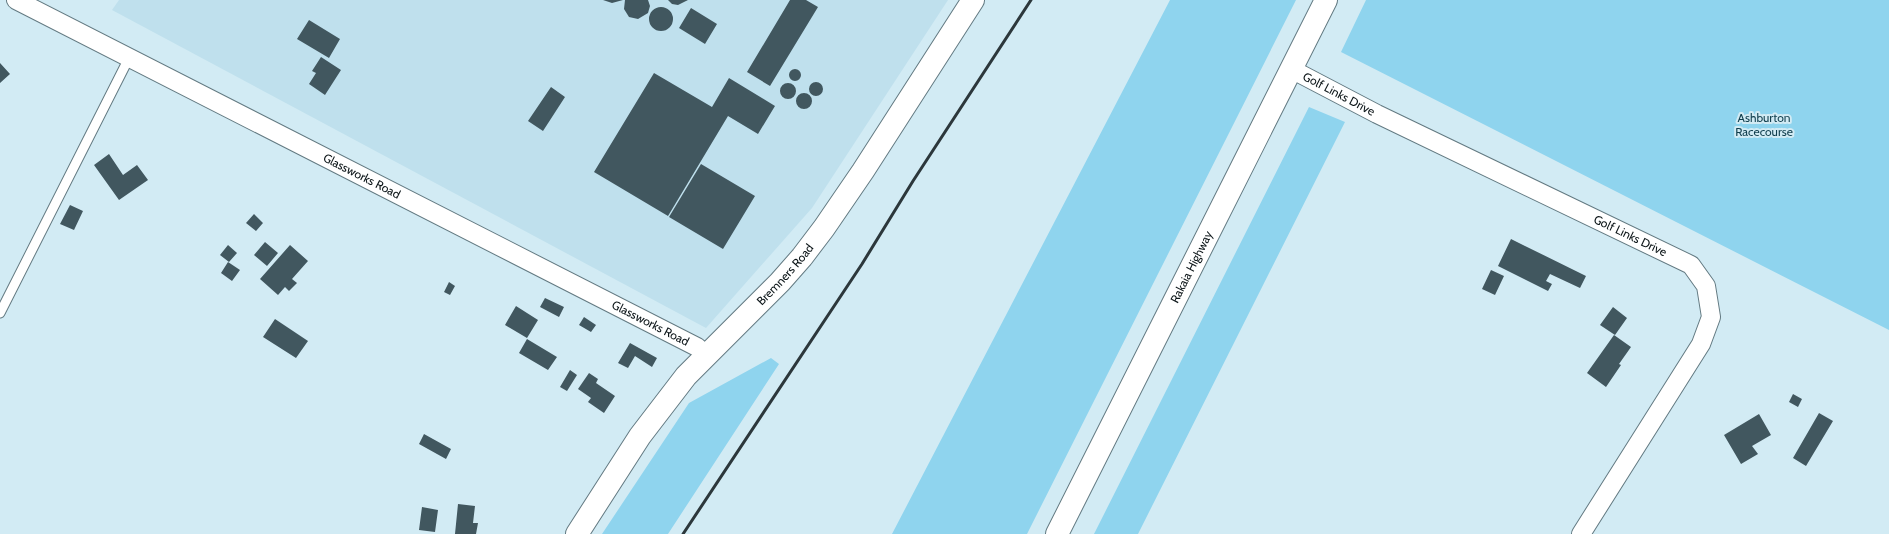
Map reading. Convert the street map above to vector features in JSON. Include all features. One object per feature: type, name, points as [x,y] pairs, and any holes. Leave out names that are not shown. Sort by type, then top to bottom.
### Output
[{"type":"main road","name":"Bremners Road","points":[[577,534],[640,436],[686,376],[755,308],[811,245],[863,171],[973,0]]},
{"type":"main road","name":"Rakaia Highway","points":[[1057,534],[1326,0]]},
{"type":"street","name":"Glassworks Road","points":[[16,0],[697,347],[706,355]]},
{"type":"street","name":"Golf Links Drive","points":[[1291,69],[1377,114],[1691,265],[1706,286],[1711,317],[1701,344],[1581,534]]},
{"type":"lane","points":[[0,313],[129,58]]},
{"type":"shaded area","points":[[119,0],[948,0],[812,208],[706,328],[112,10]]},
{"type":"green space","points":[[1170,0],[1296,0],[1027,534],[892,534]]},
{"type":"green space","name":"Ashburton Racecourse","points":[[1366,0],[1889,0],[1889,330],[1341,52]]},
{"type":"green space","points":[[1309,107],[1345,122],[1138,534],[1094,534]]},
{"type":"green space","points":[[771,358],[779,364],[668,534],[602,534],[689,403]]},
{"type":"building","points":[[603,0],[623,0],[612,3]]},
{"type":"building","points":[[625,0],[648,0],[650,6],[648,13],[638,19],[629,17],[624,9]]},
{"type":"building","points":[[668,0],[688,0],[678,5],[672,4]]},
{"type":"building","points":[[790,0],[806,0],[818,7],[770,86],[747,72]]},
{"type":"building","points":[[661,7],[670,10],[673,19],[670,28],[661,31],[652,28],[649,19],[652,10]]},
{"type":"building","points":[[691,8],[717,24],[705,44],[679,28]]},
{"type":"building","points":[[309,20],[340,39],[329,58],[297,39]]},
{"type":"building","points":[[321,57],[341,70],[325,95],[309,84],[316,73],[312,71]]},
{"type":"building","points":[[0,63],[10,74],[0,83]]},
{"type":"building","points":[[793,69],[797,69],[801,75],[797,81],[793,81],[789,77],[789,73]]},
{"type":"building","points":[[654,73],[712,107],[729,78],[775,106],[758,134],[728,116],[668,216],[594,172]]},
{"type":"building","points":[[813,82],[819,82],[823,86],[823,92],[819,96],[813,96],[809,92],[809,86]]},
{"type":"building","points":[[785,83],[791,83],[796,88],[794,97],[791,99],[785,99],[780,94],[780,88]]},
{"type":"building","points":[[551,87],[565,97],[543,131],[528,121]]},
{"type":"building","points":[[801,93],[807,93],[812,98],[810,107],[807,109],[801,109],[796,104],[796,98]]},
{"type":"building","points":[[109,154],[123,175],[137,165],[148,180],[119,200],[94,165]]},
{"type":"building","points":[[701,164],[755,196],[723,249],[669,217]]},
{"type":"building","points":[[70,205],[83,211],[74,230],[60,224]]},
{"type":"building","points":[[254,214],[263,223],[256,231],[246,223]]},
{"type":"building","points":[[1511,239],[1586,276],[1580,288],[1550,274],[1546,281],[1552,284],[1548,291],[1498,266]]},
{"type":"building","points":[[265,242],[278,253],[267,266],[254,255]]},
{"type":"building","points":[[228,245],[237,253],[229,262],[220,255]]},
{"type":"building","points":[[290,245],[308,261],[292,279],[297,283],[289,291],[285,287],[278,295],[260,279]]},
{"type":"building","points":[[228,262],[240,270],[232,281],[221,273]]},
{"type":"building","points":[[1491,270],[1504,276],[1495,295],[1482,289]]},
{"type":"building","points":[[449,282],[455,286],[450,295],[444,292]]},
{"type":"building","points":[[545,298],[564,307],[559,317],[540,307]]},
{"type":"building","points":[[516,306],[538,320],[527,338],[505,325]]},
{"type":"building","points":[[1613,307],[1627,318],[1615,335],[1600,325]]},
{"type":"building","points":[[584,317],[596,325],[591,332],[579,325]]},
{"type":"building","points":[[275,319],[308,341],[296,358],[263,337]]},
{"type":"building","points":[[1614,335],[1631,347],[1606,387],[1587,373]]},
{"type":"building","points":[[527,339],[557,357],[548,370],[519,353]]},
{"type":"building","points":[[630,343],[657,358],[652,367],[635,356],[628,368],[618,363]]},
{"type":"building","points":[[570,370],[577,375],[567,391],[560,387]]},
{"type":"building","points":[[589,373],[598,379],[596,383],[615,396],[604,413],[588,402],[591,398],[578,389]]},
{"type":"building","points":[[1793,394],[1802,399],[1798,407],[1789,402]]},
{"type":"building","points":[[1819,413],[1833,421],[1806,466],[1793,458]]},
{"type":"building","points":[[1759,414],[1771,435],[1752,446],[1758,454],[1741,464],[1724,435]]},
{"type":"building","points":[[424,434],[451,449],[446,459],[419,444]]},
{"type":"building","points":[[458,504],[475,506],[473,523],[478,523],[476,534],[455,534]]},
{"type":"building","points":[[422,507],[438,510],[435,532],[419,530]]},
{"type":"railway","points":[[683,534],[862,264],[913,181],[1031,0]]}]
